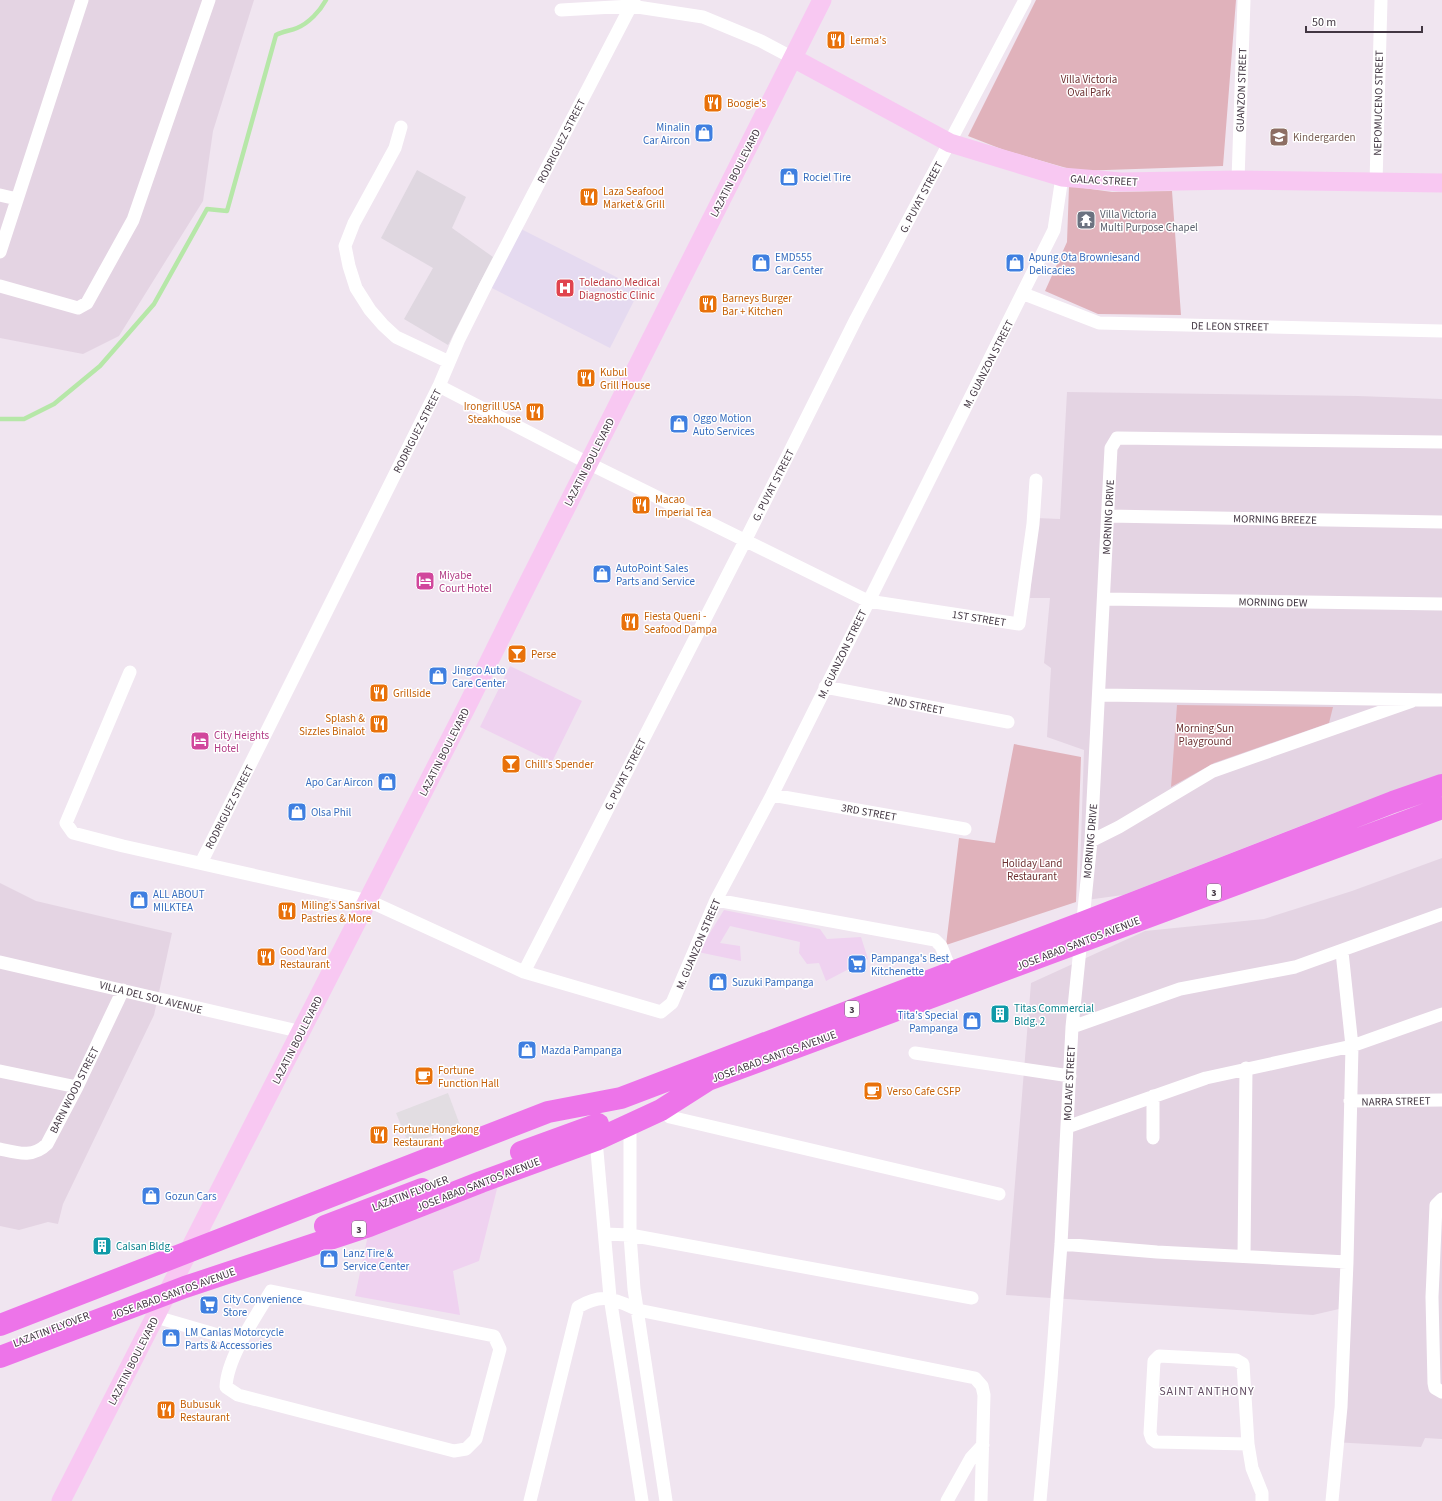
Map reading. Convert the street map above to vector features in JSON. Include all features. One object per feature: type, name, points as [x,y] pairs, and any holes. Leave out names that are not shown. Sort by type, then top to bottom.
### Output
[{"type":"highway","name":"JOSE ABAD SANTOS AVENUE","points":[[1082,932],[1393,802],[1442,785]]},
{"type":"highway","name":"JOSE ABAD SANTOS AVENUE","points":[[0,1325],[548,1112],[621,1098],[954,980],[1082,932],[1442,808]]},
{"type":"highway","name":"JOSE ABAD SANTOS AVENUE","points":[[0,1357],[176,1288],[369,1226],[481,1182],[596,1140],[630,1126],[661,1110],[708,1080],[954,980]]},
{"type":"highway","name":"LAZATIN FLYOVER","points":[[0,1336],[557,1131],[615,1118],[708,1080]]},
{"type":"highway","name":"LAZATIN FLYOVER","points":[[0,1348],[557,1131],[621,1098]]},
{"type":"highway","points":[[147,1269],[166,1276],[176,1288]]},
{"type":"main road","name":"LAZATIN BOULEVARD","points":[[61,1501],[156,1317],[176,1288],[187,1252],[369,901],[822,0]]},
{"type":"main road","name":"GALAC STREET","points":[[793,58],[950,143],[1062,178],[1121,182],[1238,180],[1442,184]]},
{"type":"street","points":[[0,252],[82,0]]},
{"type":"street","points":[[0,286],[78,308],[87,303],[133,220],[209,0]]},
{"type":"street","name":"G. PUYAT STREET","points":[[524,972],[745,541],[856,319],[1025,0]]},
{"type":"street","name":"GUANZON STREET","points":[[1238,180],[1244,0]]},
{"type":"street","name":"NEPOMUCENO STREET","points":[[1376,182],[1381,0]]},
{"type":"street","points":[[561,10],[632,3],[703,17],[761,41],[793,58]]},
{"type":"street","name":"RODRIGUEZ STREET","points":[[201,863],[440,386],[449,362],[488,280],[632,3]]},
{"type":"street","points":[[401,127],[395,148],[354,223],[345,246],[349,266],[356,288],[370,310],[383,325],[396,337],[449,362]]},
{"type":"street","name":"M. GUANZON STREET","points":[[524,972],[661,1012],[672,1003],[716,900],[772,795],[868,601],[1024,294],[1054,230],[1062,178]]},
{"type":"street","points":[[0,194],[17,199]]},
{"type":"street","name":"DE LEON STREET","points":[[1024,294],[1099,324],[1442,331]]},
{"type":"street","points":[[440,386],[588,463],[868,601]]},
{"type":"street","name":"MORNING DRIVE","points":[[1082,932],[1091,841],[1100,695],[1111,448],[1117,438],[1442,442]]},
{"type":"street","name":"1ST STREET","points":[[868,601],[1019,624],[1033,524],[1036,480]]},
{"type":"street","name":"MORNING BREEZE","points":[[1108,516],[1442,522]]},
{"type":"street","name":"MORNING DEW","points":[[1104,599],[1442,604]]},
{"type":"street","points":[[130,672],[66,823],[73,832],[123,846],[369,901],[524,972]]},
{"type":"street","name":"2ND STREET","points":[[825,687],[1008,722]]},
{"type":"street","points":[[1100,695],[1412,701],[1442,700]]},
{"type":"street","points":[[1091,841],[1119,828],[1213,771],[1412,701]]},
{"type":"street","name":"3RD STREET","points":[[772,795],[965,829]]},
{"type":"street","points":[[716,900],[935,940],[941,946],[954,980]]},
{"type":"street","points":[[1072,1027],[1180,988],[1295,967],[1342,952],[1442,914]]},
{"type":"street","name":"MOLAVE STREET","points":[[1040,1501],[1061,1244],[1072,1027],[1082,932]]},
{"type":"street","points":[[1332,1501],[1341,1407],[1347,1262],[1352,1046],[1342,952]]},
{"type":"street","name":"VILLA DEL SOL AVENUE","points":[[0,962],[302,1032]]},
{"type":"street","name":"BARN WOOD STREET","points":[[0,1149],[27,1155],[41,1150],[47,1144],[77,1087],[123,990]]},
{"type":"street","points":[[1067,1127],[1206,1078],[1246,1068],[1352,1046],[1442,1014]]},
{"type":"street","points":[[915,1053],[1070,1076]]},
{"type":"street","points":[[1244,1256],[1246,1068]]},
{"type":"street","points":[[0,1071],[77,1087]]},
{"type":"street","points":[[1153,1096],[1153,1138]]},
{"type":"street","name":"NARRA STREET","points":[[1350,1101],[1442,1100]]},
{"type":"street","points":[[661,1110],[670,1118],[998,1194]]},
{"type":"street","points":[[630,1126],[630,1235],[634,1289],[666,1501]]},
{"type":"street","points":[[596,1140],[610,1297],[642,1501]]},
{"type":"street","points":[[1441,1392],[1435,1388],[1434,1383],[1437,1297],[1436,1205],[1442,1199]]},
{"type":"street","points":[[605,1234],[630,1235],[972,1298]]},
{"type":"street","points":[[1061,1244],[1157,1252],[1347,1262]]},
{"type":"street","points":[[270,1291],[494,1336],[500,1349],[476,1439],[466,1449],[454,1451],[238,1395],[226,1386],[227,1376],[242,1342],[270,1291]]},
{"type":"street","points":[[530,1501],[578,1307],[591,1299],[610,1297],[638,1310],[975,1378],[982,1386],[984,1395],[981,1501]]},
{"type":"street","points":[[156,1317],[242,1342]]},
{"type":"street","points":[[1248,1444],[1156,1442],[1150,1433],[1154,1361],[1156,1357],[1240,1361],[1243,1364],[1248,1444],[1252,1468],[1262,1494],[1262,1501]]},
{"type":"street","points":[[947,1501],[971,1458],[983,1445]]},
{"type":"shaded area","points":[[0,0],[254,0],[213,131],[203,201],[119,336],[83,354],[0,338]]},
{"type":"shaded area","points":[[417,170],[466,197],[452,228],[493,257],[448,345],[404,319],[433,268],[381,238]]},
{"type":"shaded area","name":"Toledano Medical Diagnostic Clinic","points":[[519,228],[640,289],[610,348],[490,287]]},
{"type":"shaded area","points":[[1067,392],[1358,396],[1442,399],[1442,778],[1334,813],[1123,895],[1079,901],[1084,750],[1047,737],[1051,668],[1044,663],[1050,598],[1030,598],[1036,518],[1060,519]]},
{"type":"shaded area","points":[[510,666],[582,701],[552,762],[480,727]]},
{"type":"shaded area","points":[[1442,858],[1442,1439],[1425,1438],[1421,1447],[1333,1442],[1339,1309],[1313,1315],[1006,1295],[1031,983],[1145,931],[1264,919],[1352,891]]},
{"type":"shaded area","points":[[0,883],[36,901],[172,933],[154,1015],[63,1204],[58,1224],[48,1222],[19,1230],[0,1226]]},
{"type":"shaded area","points":[[724,910],[820,929],[827,939],[861,937],[868,959],[826,981],[819,963],[807,964],[799,953],[800,942],[730,926],[720,943],[740,946],[741,961],[698,952]]},
{"type":"shaded area","points":[[448,1093],[460,1125],[409,1145],[396,1113]]},
{"type":"shaded area","points":[[498,1185],[479,1261],[453,1271],[460,1315],[355,1296],[368,1235]]},
{"type":"green space","name":"Villa Victoria Oval Park","points":[[1036,0],[1236,0],[1223,166],[1077,171],[1004,150],[968,136]]},
{"type":"green space","points":[[1069,186],[1112,192],[1172,191],[1181,315],[1098,314],[1045,291],[1067,242]]},
{"type":"green space","name":"Morning Sun Playground","points":[[1177,705],[1333,707],[1329,723],[1214,763],[1171,787]]},
{"type":"green space","name":"Holiday Land Restaurant","points":[[1014,744],[1081,757],[1076,902],[946,945],[959,838],[995,843]]},
{"type":"waterway","points":[[0,419],[24,419],[54,404],[100,366],[154,304],[207,209],[227,211],[276,35],[297,28],[306,23],[321,8],[326,0]]},
{"type":"place","name":"Lerma's","points":[[836,40]]},
{"type":"place","name":"Boogie's","points":[[713,103]]},
{"type":"place","name":"Minalin Car Aircon","points":[[704,133]]},
{"type":"place","name":"Kindergarden","points":[[1279,137]]},
{"type":"place","name":"Rociel Tire","points":[[789,177]]},
{"type":"place","name":"Laza Seafood Market & Grill","points":[[589,197]]},
{"type":"place","name":"Villa Victoria Multi Purpose Chapel","points":[[1086,220]]},
{"type":"place","name":"EMD555 Car Center","points":[[761,263]]},
{"type":"place","name":"Apung Ota Browniesand Delicacies","points":[[1015,263]]},
{"type":"place","name":"Toledano Medical Diagnostic Clinic","points":[[565,288]]},
{"type":"place","name":"Barneys Burger Bar + Kitchen","points":[[708,304]]},
{"type":"place","name":"Kubul Grill House","points":[[586,378]]},
{"type":"place","name":"Irongrill USA Steakhouse","points":[[535,412]]},
{"type":"place","name":"Oggo Motion Auto Services","points":[[679,424]]},
{"type":"place","name":"Macao Imperial Tea","points":[[641,505]]},
{"type":"place","name":"AutoPoint Sales Parts and Service","points":[[602,574]]},
{"type":"place","name":"Miyabe Court Hotel","points":[[425,581]]},
{"type":"place","name":"Fiesta Queni - Seafood Dampa","points":[[630,622]]},
{"type":"place","name":"Perse","points":[[517,654]]},
{"type":"place","name":"Jingco Auto Care Center","points":[[438,676]]},
{"type":"place","name":"Grillside","points":[[379,693]]},
{"type":"place","name":"Splash & Sizzles Binalot","points":[[379,724]]},
{"type":"place","name":"City Heights Hotel","points":[[200,741]]},
{"type":"place","name":"Chill's Spender","points":[[511,764]]},
{"type":"place","name":"Apo Car Aircon","points":[[387,782]]},
{"type":"place","name":"Olsa Phil","points":[[297,812]]},
{"type":"place","name":"ALL ABOUT MILKTEA","points":[[139,900]]},
{"type":"place","name":"Miling's Sansrival Pastries & More","points":[[287,911]]},
{"type":"place","name":"Good Yard Restaurant","points":[[266,957]]},
{"type":"place","name":"Pampanga's Best Kitchenette","points":[[857,964]]},
{"type":"place","name":"Suzuki Pampanga","points":[[718,982]]},
{"type":"place","name":"Titas Commercial Bldg. 2","points":[[1000,1014]]},
{"type":"place","name":"Tita's Special Pampanga","points":[[972,1021]]},
{"type":"place","name":"Mazda Pampanga","points":[[527,1050]]},
{"type":"place","name":"Fortune Function Hall","points":[[424,1076]]},
{"type":"place","name":"Verso Cafe CSFP","points":[[873,1091]]},
{"type":"place","name":"Fortune Hongkong Restaurant","points":[[379,1135]]},
{"type":"place","name":"Gozun Cars","points":[[151,1196]]},
{"type":"place","name":"Calsan Bldg.","points":[[102,1246]]},
{"type":"place","name":"Lanz Tire & Service Center","points":[[329,1259]]},
{"type":"place","name":"City Convenience Store","points":[[209,1305]]},
{"type":"place","name":"LM Canlas Motorcycle Parts & Accessories","points":[[171,1338]]},
{"type":"place","name":"Bubusuk Restaurant","points":[[166,1410]]},
{"type":"district","name":"SAINT ANTHONY","points":[[1207,1391]]}]
